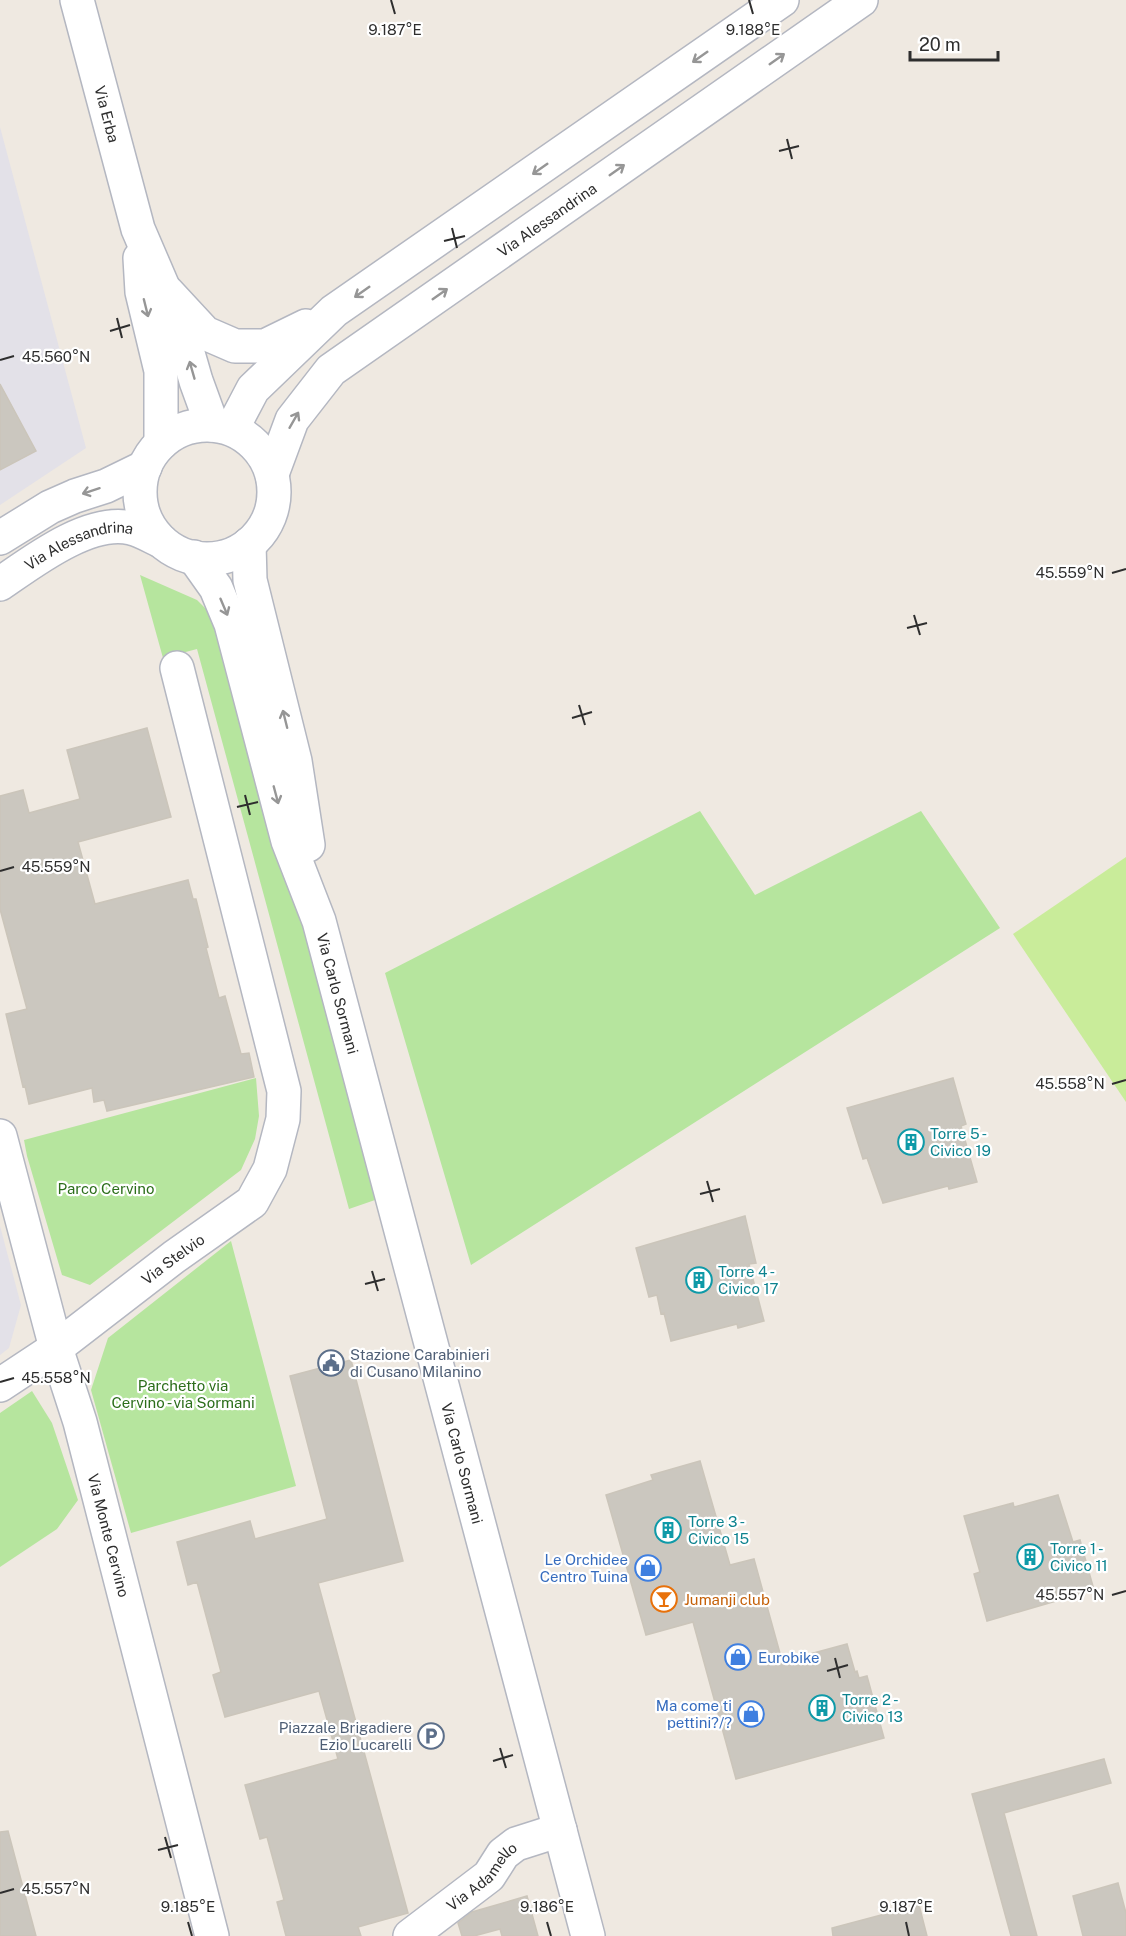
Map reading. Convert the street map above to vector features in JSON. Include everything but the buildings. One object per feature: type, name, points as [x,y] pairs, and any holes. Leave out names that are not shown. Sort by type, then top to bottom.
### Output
[{"type":"street","name":"Via Erba","points":[[77,0],[138,229],[181,329],[196,381],[222,427]]},
{"type":"street","points":[[164,289],[205,333],[235,346],[265,346],[334,311],[782,0]]},
{"type":"street","name":"Via Alessandrina","points":[[272,474],[292,420],[331,370],[861,0]]},
{"type":"street","name":"Via Erba","points":[[138,229],[142,292],[161,371],[153,455]]},
{"type":"street","points":[[222,427],[254,389],[334,311]]},
{"type":"street","points":[[0,538],[50,507],[106,486],[153,455],[179,431],[192,426],[222,427],[249,439],[263,454],[272,474],[274,494],[271,515],[260,534],[235,553],[219,558],[182,554],[161,541],[151,528],[144,513],[141,490],[153,455]]},
{"type":"street","name":"Via Alessandrina","points":[[0,584],[46,552],[80,535],[117,527],[131,528],[161,541]]},
{"type":"street","name":"Via Carlo Sormani","points":[[249,544],[250,580],[295,761],[319,921],[588,1936]]},
{"type":"street","name":"Via Carlo Sormani","points":[[194,557],[216,588],[231,624],[288,841],[319,921]]},
{"type":"street","name":"Via Stelvio","points":[[0,1385],[56,1348],[174,1257],[252,1202],[270,1169],[283,1119],[284,1091],[177,668]]},
{"type":"street","name":"Via Monte Cervino","points":[[0,1136],[56,1348],[80,1422],[212,1936]]},
{"type":"street","name":"Via Adamello","points":[[410,1936],[489,1876],[503,1854],[516,1844],[560,1830]]},
{"type":"shaded area","points":[[0,127],[86,448],[0,505]]},
{"type":"shaded area","points":[[0,1226],[21,1305],[9,1348],[0,1355]]},
{"type":"green space","points":[[140,575],[197,600],[225,628],[375,1200],[349,1209],[197,649],[163,658]]},
{"type":"green space","points":[[700,811],[755,895],[921,811],[1000,928],[471,1265],[385,973]]},
{"type":"green space","points":[[1126,857],[1126,1102],[1013,934]]},
{"type":"green space","name":"Parco Cervino","points":[[256,1078],[259,1116],[255,1139],[241,1170],[90,1285],[62,1275],[24,1140]]},
{"type":"green space","name":"Parchetto via Cervino - via Sormani","points":[[231,1241],[296,1486],[131,1533],[91,1390],[108,1338]]},
{"type":"green space","points":[[32,1391],[52,1423],[78,1500],[57,1529],[0,1567],[0,1413]]},
{"type":"place","name":"Torre 5 - Civico 19","points":[[911,1142]]},
{"type":"place","name":"Torre 4 - Civico 17","points":[[699,1280]]},
{"type":"place","name":"Stazione Carabinieri di Cusano Milanino","points":[[331,1363]]},
{"type":"place","name":"Torre 3 - Civico 15","points":[[668,1530]]},
{"type":"place","name":"Torre 1 - Civico 11","points":[[1030,1557]]},
{"type":"place","name":"Le Orchidee Centro Tuina","points":[[648,1568]]},
{"type":"place","name":"Jumanji club","points":[[664,1599]]},
{"type":"place","name":"Eurobike","points":[[738,1657]]},
{"type":"place","name":"Torre 2 - Civico 13","points":[[822,1708]]},
{"type":"place","name":"Ma come ti pettini?/?","points":[[751,1714]]},
{"type":"place","name":"Piazzale Brigadiere Ezio Lucarelli","points":[[431,1736]]}]
